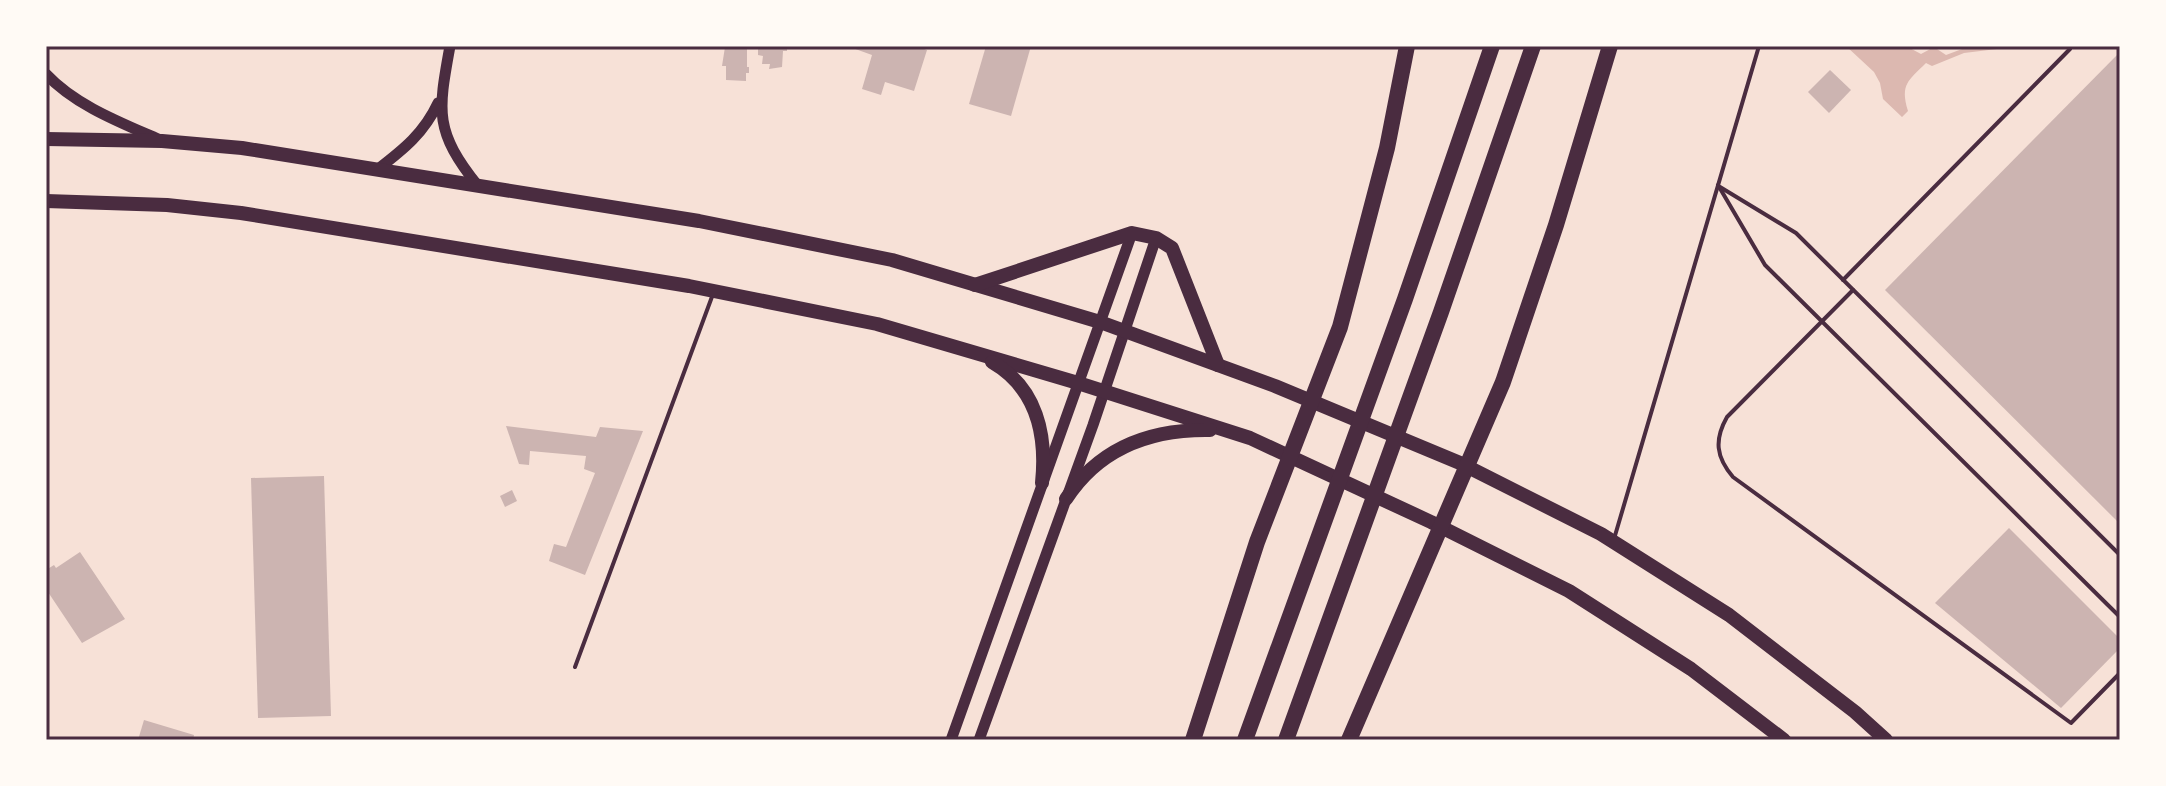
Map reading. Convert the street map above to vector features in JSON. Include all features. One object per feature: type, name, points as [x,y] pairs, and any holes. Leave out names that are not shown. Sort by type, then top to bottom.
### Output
[{"type":"highway","points":[[1193,740],[1257,542],[1340,327],[1387,148],[1407,46]]},
{"type":"highway","points":[[1245,740],[1387,351],[1492,46]]},
{"type":"highway","points":[[1286,740],[1533,46]]},
{"type":"highway","points":[[1349,740],[1503,382],[1556,225],[1610,46]]},
{"type":"main road","points":[[46,139],[162,141],[242,148],[699,221],[892,260],[1100,322],[1218,365],[1460,463],[1614,542],[1729,615],[1855,712],[1886,740]]},
{"type":"main road","points":[[46,201],[167,205],[241,213],[714,291],[877,324],[1104,391],[1235,433],[1431,522],[1569,591],[1691,669],[1784,740]]},
{"type":"main road","points":[[975,285],[1132,233],[1156,238],[1172,248],[1218,365]]},
{"type":"main road","points":[[978,354],[1013,378],[1034,404],[1044,446],[1042,483]]},
{"type":"main road","points":[[1066,499],[1100,460],[1132,443],[1197,430],[1235,433]]},
{"type":"street","points":[[450,46],[440,99],[443,131],[460,164],[478,186]]},
{"type":"street","points":[[46,74],[57,85],[104,115],[162,141]]},
{"type":"street","points":[[378,169],[424,130],[440,99]]},
{"type":"street","points":[[951,740],[1132,233]]},
{"type":"street","points":[[979,740],[1156,238]]},
{"type":"lane","points":[[1614,542],[1759,46]]},
{"type":"lane","points":[[1843,280],[2070,49],[2067,46]]},
{"type":"lane","points":[[1718,185],[1796,233],[2120,555]]},
{"type":"lane","points":[[1718,185],[1765,265],[2120,617]]},
{"type":"lane","points":[[1853,290],[1727,417],[1719,432],[1717,448],[1722,464],[1733,477],[2071,723],[2120,673]]},
{"type":"lane","points":[[575,667],[714,291]]},
{"type":"shaded area","points":[[1846,46],[1906,46],[1921,54],[1934,47],[1946,55],[1970,46],[1997,49],[1964,53],[1932,66],[1926,63],[1907,84],[1905,95],[1908,111],[1902,117],[1883,99],[1874,72]]},
{"type":"building","points":[[747,46],[749,73],[746,73],[746,81],[726,80],[726,66],[722,66],[725,47]]},
{"type":"building","points":[[758,46],[787,46],[787,51],[783,51],[782,67],[769,69],[770,64],[762,64],[763,56],[758,55]]},
{"type":"building","points":[[847,46],[916,46],[927,50],[914,91],[885,82],[881,95],[862,89],[872,55]]},
{"type":"building","points":[[986,46],[1031,46],[1011,116],[969,104]]},
{"type":"building","points":[[2120,52],[2120,524],[1885,290]]},
{"type":"building","points":[[1830,70],[1851,90],[1829,113],[1808,92]]},
{"type":"building","points":[[506,426],[596,437],[600,427],[643,431],[585,575],[549,561],[554,544],[566,547],[595,473],[584,469],[586,456],[530,451],[529,465],[519,464]]},
{"type":"building","points":[[324,476],[331,716],[258,718],[251,478]]},
{"type":"building","points":[[512,490],[517,501],[505,507],[500,496]]},
{"type":"building","points":[[2009,528],[2120,639],[2120,648],[2061,708],[1935,603]]},
{"type":"building","points":[[80,552],[125,619],[82,643],[46,589],[46,570],[54,565],[56,568]]},
{"type":"building","points":[[144,720],[194,735],[193,740],[138,740]]}]
